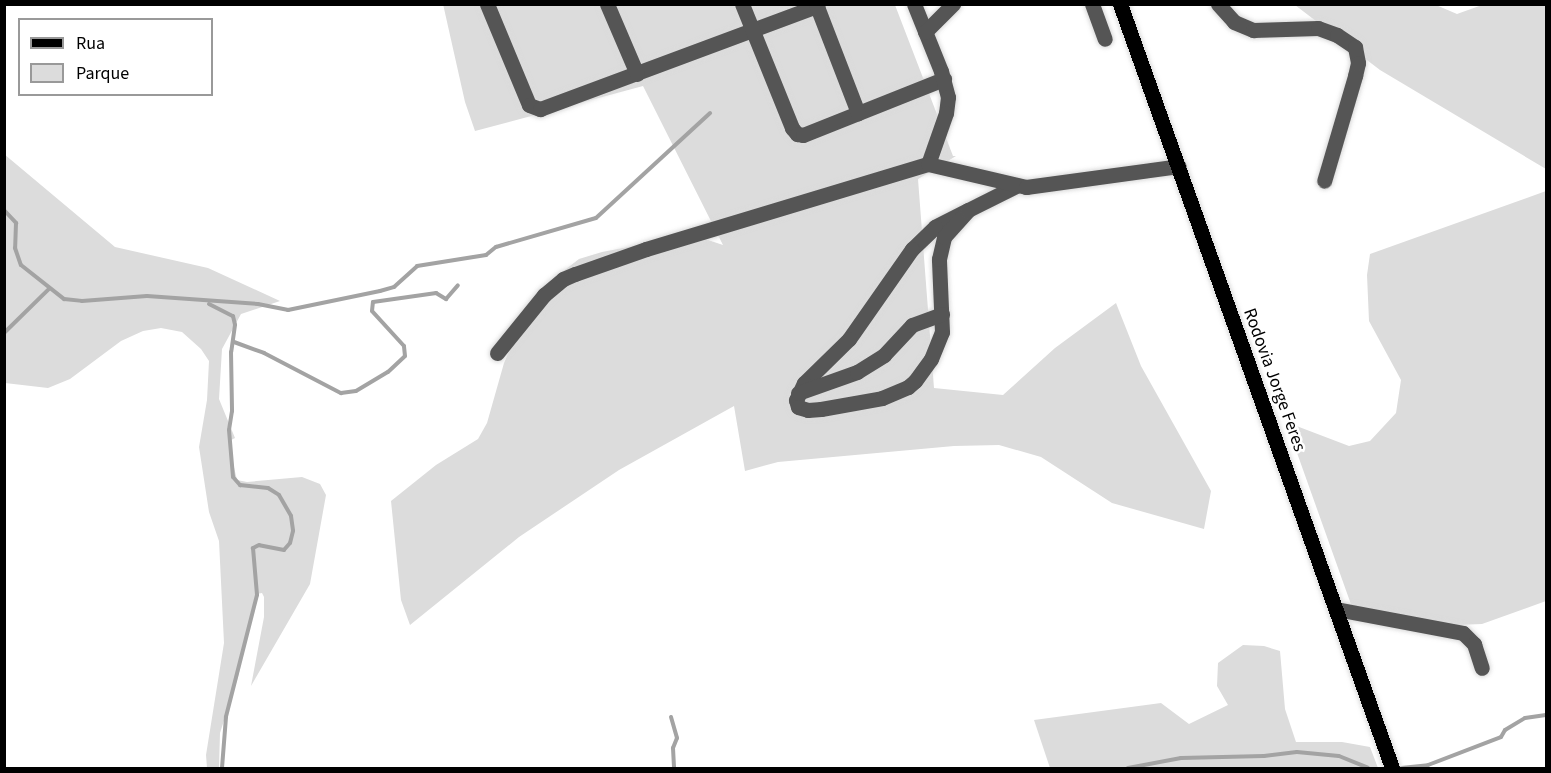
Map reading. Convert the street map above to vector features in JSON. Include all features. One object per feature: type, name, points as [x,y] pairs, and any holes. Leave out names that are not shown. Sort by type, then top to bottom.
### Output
[{"type":"main road","name":"Rodovia Jorge Feres","points":[[1120,4],[1392,768]]},
{"type":"street","points":[[487,4],[529,105],[535,108],[547,107],[817,5],[858,113]]},
{"type":"street","points":[[607,4],[637,74]]},
{"type":"street","points":[[742,4],[792,128],[797,134],[803,135],[944,79]]},
{"type":"street","points":[[914,4],[944,79],[948,105],[928,164]]},
{"type":"street","points":[[925,32],[953,4]]},
{"type":"street","points":[[1092,4],[1105,39]]},
{"type":"street","points":[[1218,4],[1241,27],[1262,31],[1318,28],[1351,42],[1354,47],[1358,63],[1324,181]]},
{"type":"street","points":[[497,353],[544,295],[563,279],[646,249],[928,164],[1017,186],[1044,186],[1179,166]]},
{"type":"street","points":[[968,210],[951,227],[941,244],[939,259],[942,332],[931,359],[908,387],[882,398],[808,410],[798,407],[798,393],[812,375],[855,332],[912,249],[935,227],[968,210],[1017,186]]},
{"type":"street","points":[[798,393],[838,380],[865,368],[884,355],[912,325],[942,314]]},
{"type":"street","points":[[1336,609],[1463,633],[1474,644],[1482,669]]},
{"type":"green space","points":[[443,4],[895,5],[953,156],[956,156],[918,179],[934,388],[1003,395],[1055,348],[1116,303],[1141,366],[1211,491],[1204,529],[1112,503],[1041,457],[999,445],[954,446],[778,462],[745,471],[734,406],[619,470],[519,537],[410,625],[401,600],[391,501],[436,465],[478,439],[487,423],[504,363],[515,338],[561,273],[579,259],[602,252],[693,235],[723,245],[643,86],[475,131],[465,102]]},
{"type":"green space","points":[[1295,5],[1436,5],[1457,14],[1482,5],[1546,5],[1546,169],[1380,70]]},
{"type":"green space","points":[[4,154],[115,247],[208,268],[280,301],[241,314],[222,349],[219,399],[235,438],[231,440],[237,480],[247,482],[302,477],[320,484],[326,495],[310,584],[251,686],[264,617],[264,597],[262,593],[256,594],[238,677],[220,733],[219,768],[207,768],[206,755],[224,643],[219,541],[209,512],[199,447],[207,400],[209,361],[201,349],[182,332],[161,328],[143,331],[121,341],[70,379],[48,388],[5,383]]},
{"type":"green space","points":[[1546,191],[1546,601],[1482,624],[1457,625],[1353,610],[1286,422],[1349,446],[1370,441],[1396,413],[1401,380],[1369,321],[1367,275],[1370,254]]},
{"type":"green space","points":[[1243,645],[1264,646],[1280,651],[1285,709],[1296,742],[1342,742],[1370,747],[1378,768],[1050,768],[1034,720],[1161,703],[1189,724],[1228,705],[1217,686],[1218,663]]},
{"type":"waterway","points":[[4,210],[16,223],[15,248],[21,265],[64,299],[82,301],[147,296],[258,304],[288,310],[394,287],[417,266],[486,255],[496,247],[596,218],[710,113]]},
{"type":"waterway","points":[[234,342],[264,353],[341,393],[356,391],[388,372],[405,356],[404,346],[372,311],[373,302],[436,293],[446,299],[458,285]]},
{"type":"waterway","points":[[4,333],[49,289]]},
{"type":"waterway","points":[[209,304],[233,316],[235,325],[231,352],[232,411],[229,430],[233,477],[240,485],[268,488],[279,495],[291,516],[293,531],[290,543],[284,550],[259,545],[253,548],[257,595],[226,717],[222,768]]},
{"type":"waterway","points":[[1401,768],[1428,765],[1501,737],[1505,730],[1525,718],[1546,715]]},
{"type":"waterway","points":[[671,717],[677,738],[673,748],[674,768]]},
{"type":"waterway","points":[[1128,768],[1181,758],[1264,756],[1297,752],[1339,756],[1368,768]]}]
